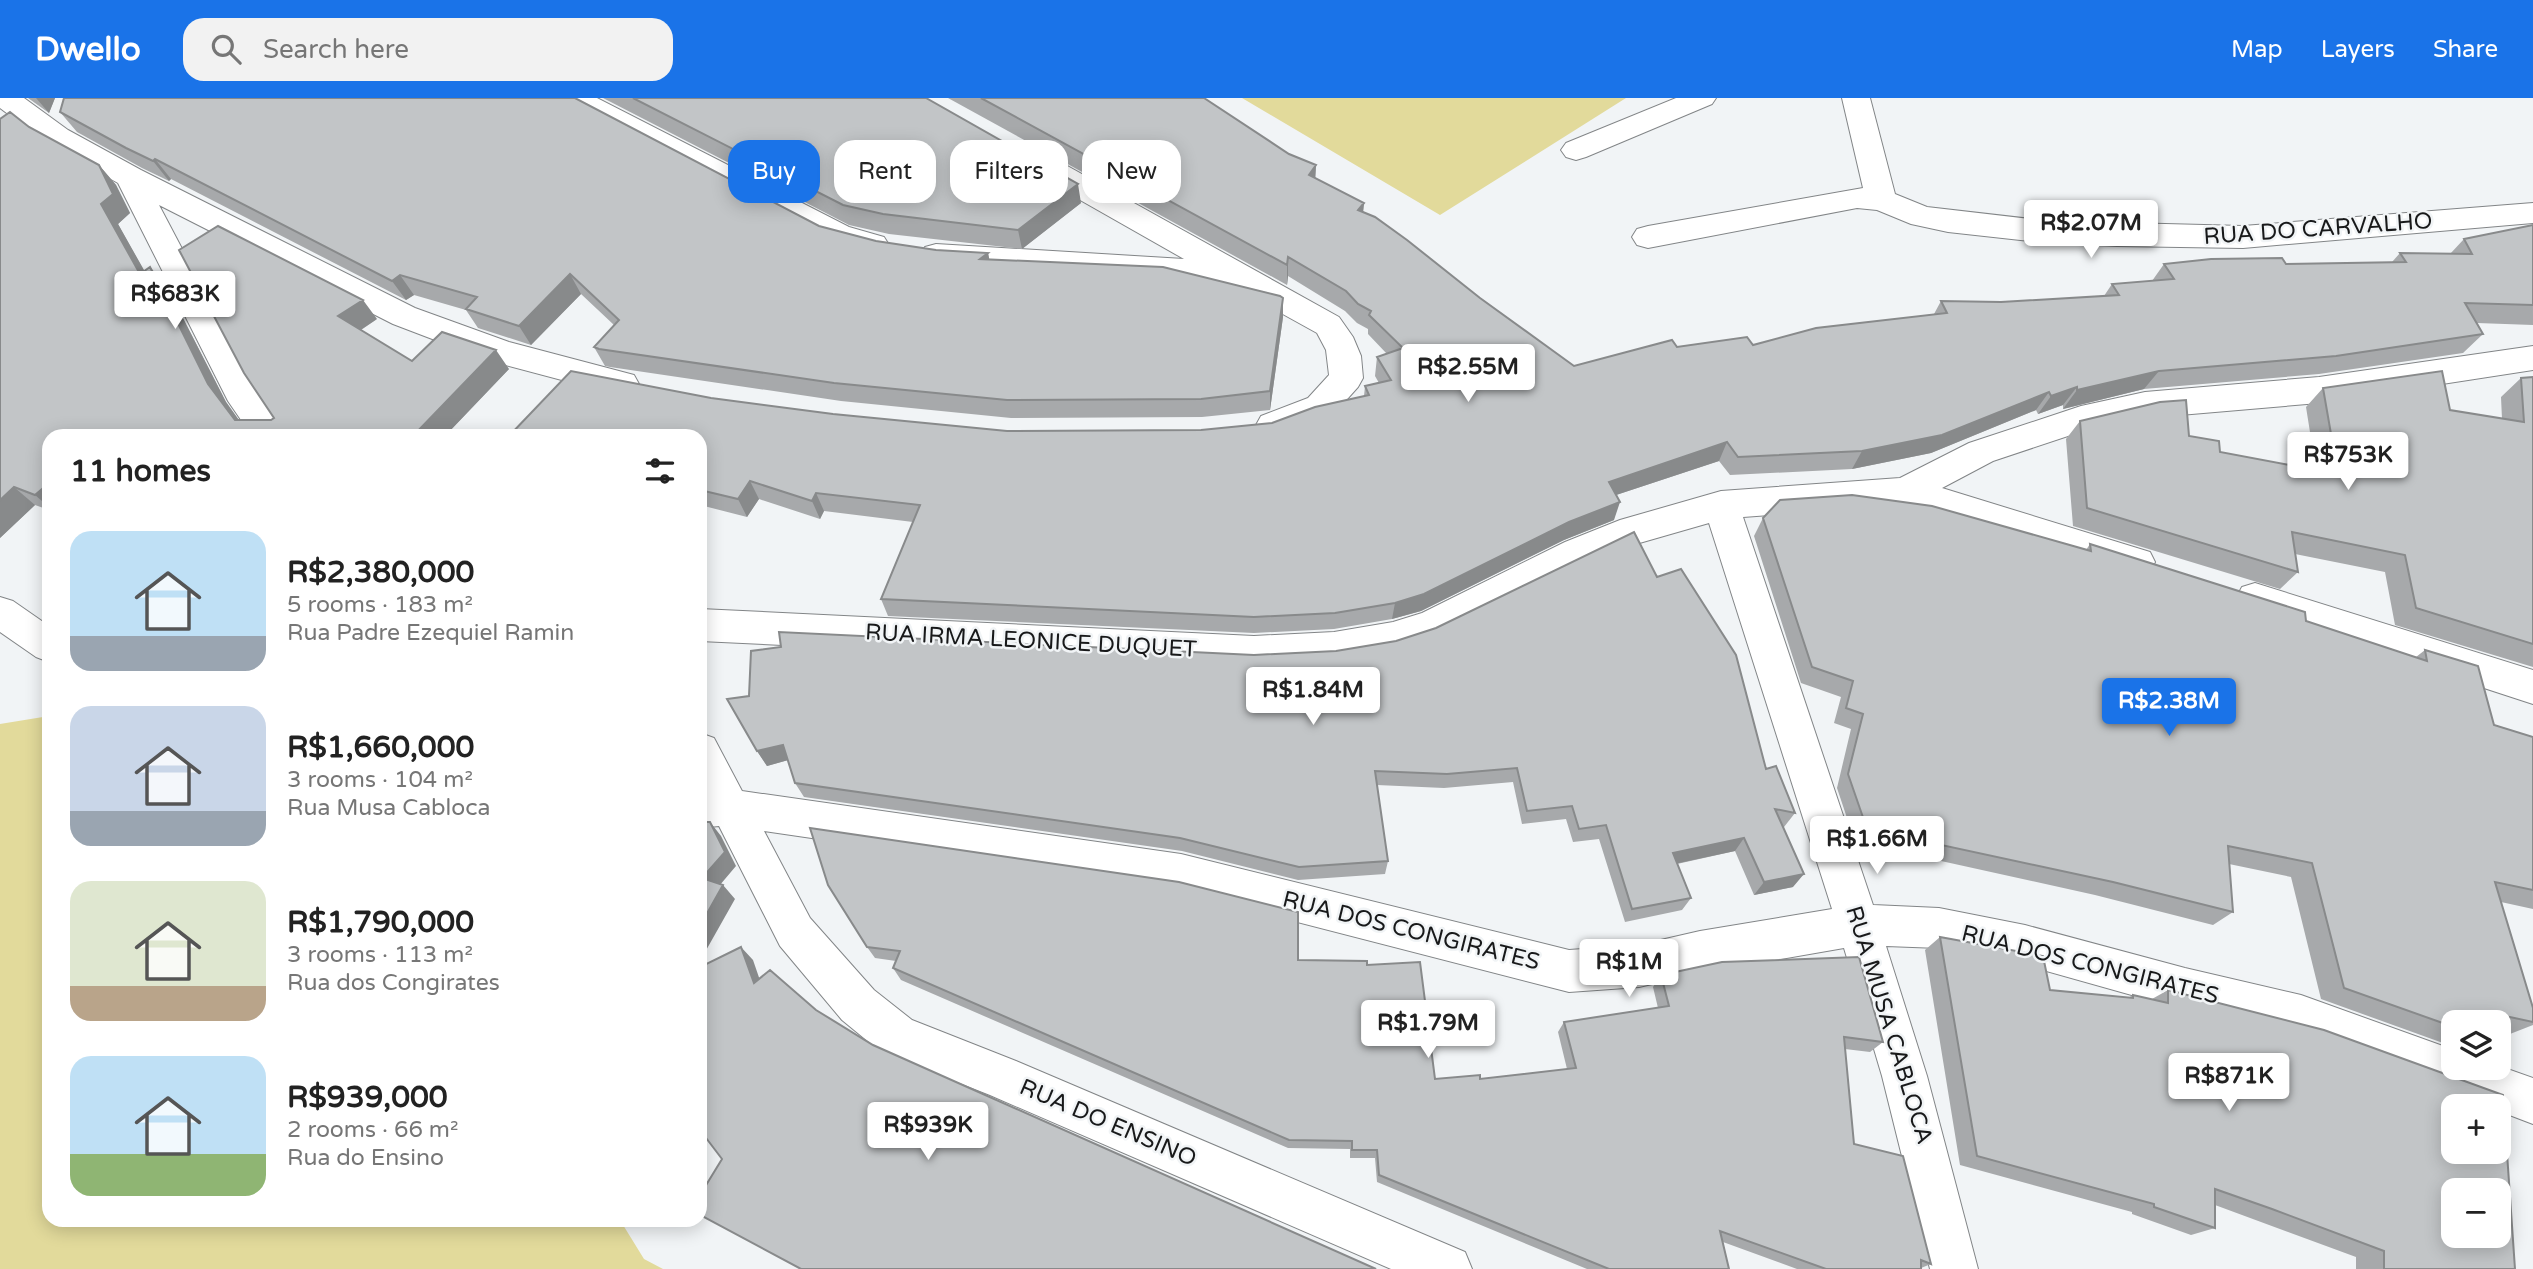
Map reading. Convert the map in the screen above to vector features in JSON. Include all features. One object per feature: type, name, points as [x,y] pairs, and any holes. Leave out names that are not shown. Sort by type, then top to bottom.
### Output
[{"type":"street","points":[[5,98],[62,124],[130,177],[404,316],[502,352],[609,382],[646,388]]},
{"type":"street","points":[[574,98],[838,235],[882,247],[942,256],[1233,273]]},
{"type":"street","points":[[1576,150],[1702,98]]},
{"type":"street","points":[[1856,98],[1881,200]]},
{"type":"street","points":[[130,177],[245,401],[266,429]]},
{"type":"street","points":[[1068,179],[1328,325],[1340,339],[1346,358],[1346,378],[1320,407],[1272,426],[1249,428]]},
{"type":"street","name":"RUA DO CARVALHO","points":[[1648,237],[1857,198],[1881,200],[1922,217],[1948,221],[2048,232],[2118,235],[2243,237],[2533,213]]},
{"type":"street","name":"RUA IRMA LEONICE DUQUET","points":[[707,625],[1254,652],[1334,648],[1393,638],[1432,626],[1578,552],[1620,534],[1721,505],[1905,491],[1981,452],[2081,419],[2145,405],[2319,390],[2533,358]]},
{"type":"street","points":[[1905,491],[2168,572]]},
{"type":"street","name":"RUA MUSA CABLOCA","points":[[1721,505],[1860,925],[1933,1174],[1954,1269]]},
{"type":"street","points":[[2221,588],[2533,687]]},
{"type":"street","points":[[0,611],[42,641]]},
{"type":"street","name":"RUA DO ENSINO","points":[[707,780],[714,809],[795,932],[858,1005],[897,1036],[1000,1076],[1448,1269]]},
{"type":"street","name":"RUA DOS CONGIRATES","points":[[714,809],[1181,873],[1569,971],[1639,966],[1700,952],[1860,925],[1939,928],[2025,945],[2185,989],[2301,1017],[2533,1101]]},
{"type":"shaded area","points":[[1242,98],[1626,98],[1440,215]]},
{"type":"shaded area","points":[[42,717],[42,1227],[624,1227],[644,1259],[663,1269],[0,1269],[0,724]]},
{"type":"building","points":[[64,98],[575,98],[728,178],[728,203],[775,203],[819,226],[876,241],[936,250],[988,253],[980,259],[1163,267],[1280,296],[1283,298],[1270,391],[1201,399],[1007,400],[834,383],[599,349],[594,347],[619,320],[570,274],[519,326],[466,309],[477,297],[400,275],[392,281],[155,159],[153,161],[126,148],[60,112]]},
{"type":"building","points":[[633,98],[926,98],[1000,140],[950,140],[950,203],[1053,203],[1018,230],[883,214],[839,203],[936,203],[936,140],[834,140],[834,200],[820,193],[820,140],[728,140],[728,146]]},
{"type":"building","points":[[981,98],[1204,98],[1289,154],[1316,165],[1309,175],[1364,203],[1358,210],[1375,217],[1407,240],[1480,298],[1574,366],[1672,340],[1677,347],[1747,337],[1753,345],[1816,328],[1947,313],[1941,301],[2001,302],[2119,295],[2112,284],[2174,279],[2164,264],[2211,259],[2282,258],[2286,264],[2406,262],[2400,253],[2472,254],[2464,239],[2533,225],[2533,305],[2465,303],[2483,334],[2336,356],[2159,371],[2077,390],[2077,387],[2051,396],[2049,392],[1942,435],[1862,451],[1738,457],[1727,442],[1609,482],[1620,502],[1569,522],[1424,594],[1395,603],[1335,613],[1254,617],[881,599],[920,505],[816,493],[812,501],[750,481],[738,499],[707,492],[707,429],[516,429],[571,371],[711,398],[833,414],[1007,431],[1201,430],[1272,423],[1315,407],[1369,395],[1365,386],[1391,380],[1377,357],[1403,348],[1369,315],[1371,311],[1358,304],[1346,291],[1288,257],[1287,265],[1173,203],[1181,203],[1181,140],[1082,140],[1082,153],[1068,145],[1068,140],[1058,140]]},
{"type":"building","points":[[10,112],[29,127],[99,165],[113,194],[101,204],[140,274],[150,267],[208,384],[235,420],[274,418],[244,373],[179,250],[218,226],[363,300],[338,316],[412,361],[442,332],[496,350],[420,429],[42,429],[42,489],[35,495],[14,487],[0,500],[0,119]]},
{"type":"building","points":[[1068,178],[1078,184],[1068,192]]},
{"type":"building","points":[[2442,371],[2450,410],[2524,422],[2521,378],[2533,377],[2533,644],[2416,608],[2405,555],[2292,532],[2298,572],[2087,508],[2080,421],[2160,402],[2186,400],[2189,436],[2219,441],[2220,452],[2338,474],[2323,388]]},
{"type":"building","points":[[1852,495],[1932,506],[2091,551],[2090,544],[2305,612],[2306,621],[2427,661],[2425,650],[2478,666],[2494,725],[2533,737],[2533,890],[2495,882],[2533,1008],[2533,1022],[2511,1017],[2511,1010],[2441,1010],[2441,1022],[2344,988],[2312,863],[2228,846],[2233,912],[2113,882],[1867,829],[1848,774],[1863,714],[1846,708],[1853,681],[1812,667],[1763,518],[1780,500]]},
{"type":"building","points":[[1634,532],[1657,577],[1681,569],[1736,655],[1766,769],[1776,766],[1795,813],[1775,809],[1804,874],[1764,882],[1744,838],[1673,853],[1691,898],[1632,909],[1606,825],[1579,829],[1572,806],[1527,811],[1517,768],[1447,774],[1375,771],[1388,861],[1299,867],[1180,838],[795,783],[783,745],[757,751],[727,699],[749,696],[751,651],[781,647],[779,632],[1254,655],[1336,651],[1396,641],[1436,628]]},
{"type":"building","points":[[707,822],[710,822],[725,852],[707,872]]},
{"type":"building","points":[[810,828],[1179,882],[1298,912],[1298,960],[1367,961],[1367,965],[1420,962],[1435,1079],[1480,1075],[1480,1079],[1576,1068],[1564,1022],[1669,1006],[1661,975],[1722,962],[1859,957],[1883,1042],[1844,1037],[1854,1144],[1903,1156],[1931,1264],[1921,1260],[1921,1269],[1826,1269],[1720,1231],[1729,1269],[1609,1269],[1379,1175],[1377,1150],[1352,1150],[1352,1141],[1289,1140],[893,968],[900,951],[867,947],[828,885]]},
{"type":"building","points":[[707,880],[723,885],[707,914]]},
{"type":"building","points":[[1940,937],[2043,956],[2050,990],[2133,998],[2133,995],[2168,1003],[2168,990],[2324,1030],[2441,1072],[2441,1080],[2462,1080],[2500,1094],[2441,1094],[2441,1164],[2508,1164],[2509,1178],[2441,1178],[2441,1248],[2511,1248],[2511,1211],[2515,1269],[2384,1269],[2384,1251],[2215,1189],[2215,1228],[2154,1207],[2154,1204],[1977,1156]]},
{"type":"building","points":[[741,947],[754,983],[770,970],[816,1010],[873,1045],[1376,1269],[801,1269],[707,1219],[707,1184],[722,1159],[707,1139],[707,964]]}]
